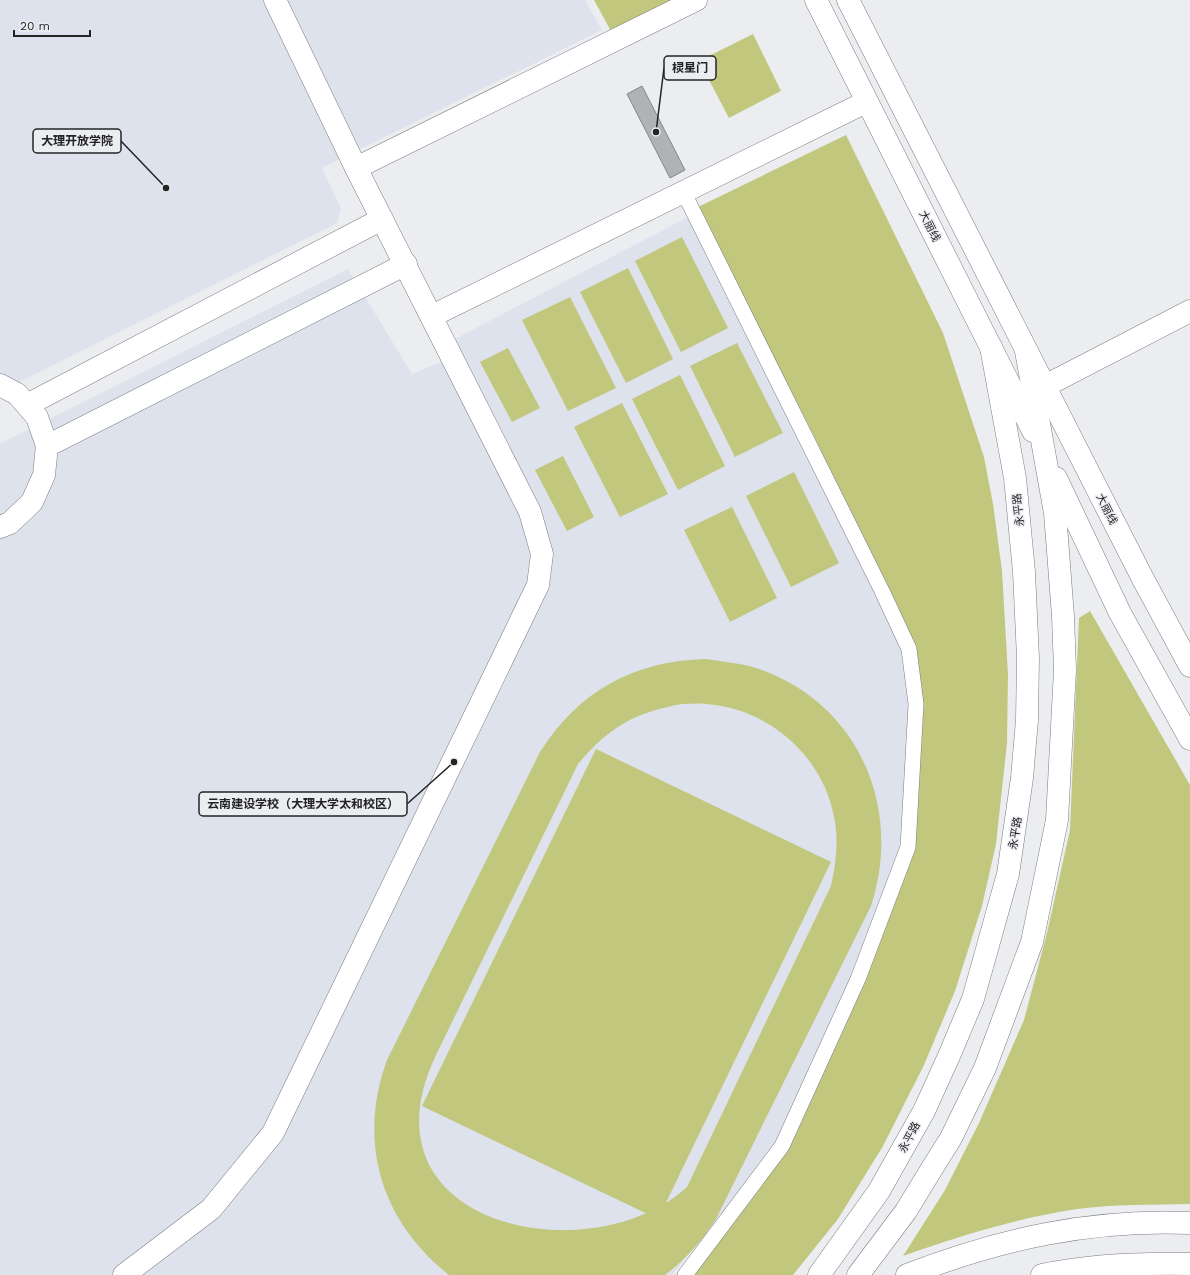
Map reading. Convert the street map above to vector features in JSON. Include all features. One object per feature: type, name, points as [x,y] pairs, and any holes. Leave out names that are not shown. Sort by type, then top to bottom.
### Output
[{"type":"main road","points":[[124,1275],[211,1209],[273,1133],[538,585],[542,554],[530,512],[406,264],[356,168],[275,0]]},
{"type":"main road","points":[[356,168],[696,0]]},
{"type":"main road","name":"大丽线","points":[[816,0],[1044,453],[1120,613],[1190,739]]},
{"type":"main road","name":"大丽线","points":[[848,0],[1026,352],[1045,386],[1143,579],[1190,666]]},
{"type":"main road","points":[[432,316],[866,102]]},
{"type":"main road","points":[[27,405],[382,219]]},
{"type":"main road","points":[[47,446],[406,264]]},
{"type":"main road","points":[[1045,386],[1190,311]]},
{"type":"main road","name":"永平路","points":[[819,1275],[879,1190],[924,1111],[950,1056],[973,999],[1008,874],[1022,778],[1027,720],[1028,658],[1024,572],[1015,478],[991,347]]},
{"type":"main road","name":"大丽线","points":[[1026,352],[1044,453]]},
{"type":"main road","points":[[0,385],[17,394],[37,417],[47,446],[44,475],[32,502],[10,523],[0,527]]},
{"type":"main road","points":[[858,1275],[906,1211],[951,1138],[985,1068],[1032,942],[1057,820],[1065,670],[1055,513],[1044,453]]},
{"type":"main road","points":[[907,1275],[949,1259],[1049,1232],[1126,1225],[1190,1223]]},
{"type":"main road","points":[[1042,1275],[1068,1270],[1128,1270],[1190,1264]]},
{"type":"lane","points":[[684,193],[882,591],[909,649],[916,704],[908,847],[858,979],[782,1146],[685,1275]]},
{"type":"shaded area","points":[[0,0],[585,0],[602,30],[322,168],[341,209],[337,223],[0,392]]},
{"type":"shaded area","points":[[692,215],[913,672],[903,853],[783,1138],[672,1275],[0,1275],[0,444],[348,269],[412,374],[457,355],[451,341]]},
{"type":"green space","points":[[594,0],[679,0],[612,33]]},
{"type":"green space","points":[[753,34],[781,91],[729,118],[699,61]]},
{"type":"green space","points":[[846,135],[943,333],[984,457],[993,504],[1002,571],[1008,675],[1007,743],[996,844],[982,906],[955,991],[924,1065],[883,1146],[838,1219],[793,1275],[676,1275],[802,1113],[899,883],[921,696],[903,628],[814,436],[698,207]]},
{"type":"green space","points":[[682,237],[728,328],[681,352],[635,261]]},
{"type":"green space","points":[[628,268],[673,359],[626,383],[580,292]]},
{"type":"green space","points":[[570,297],[616,388],[568,411],[522,320]]},
{"type":"green space","points":[[737,343],[783,433],[735,457],[690,366]]},
{"type":"green space","points":[[508,348],[540,408],[512,422],[480,362]]},
{"type":"green space","points":[[680,375],[725,466],[678,490],[632,399]]},
{"type":"green space","points":[[622,403],[668,494],[620,517],[574,427]]},
{"type":"green space","points":[[563,456],[594,517],[567,531],[535,470]]},
{"type":"green space","points":[[794,472],[839,563],[791,587],[746,496]]},
{"type":"green space","points":[[732,507],[777,598],[730,622],[684,530]]},
{"type":"green space","points":[[1090,611],[1190,785],[1190,1204],[1105,1206],[1077,1209],[1032,1217],[945,1241],[903,1256],[945,1190],[979,1123],[1024,1020],[1047,933],[1070,830],[1079,618]]},
{"type":"green space","points":[[706,659],[740,664],[759,669],[794,685],[823,707],[847,734],[864,764],[876,797],[881,833],[879,869],[871,906],[716,1219],[705,1235],[679,1263],[665,1275],[449,1275],[426,1254],[406,1230],[392,1205],[381,1178],[376,1150],[374,1121],[378,1091],[387,1060],[540,752],[555,731],[572,712],[590,696],[610,683],[632,673],[655,666],[680,661]],"holes":[[[682,704],[703,704],[729,708],[751,715],[771,725],[789,739],[805,755],[818,774],[828,795],[836,826],[836,852],[831,886],[687,1187],[645,1214],[596,1228],[544,1229],[495,1218],[454,1196],[427,1161],[419,1114],[436,1055],[578,764],[589,751],[612,731],[636,717],[665,707]]]},
{"type":"green space","points":[[596,749],[831,862],[658,1219],[422,1106]]},
{"type":"building","points":[[642,86],[685,170],[670,178],[627,94]]},
{"type":"place","name":"棂星门","points":[[656,132]]},
{"type":"place","name":"大理开放学院","points":[[166,188]]},
{"type":"place","name":"云南建设学校（大理大学太和校区）","points":[[454,762]]}]
